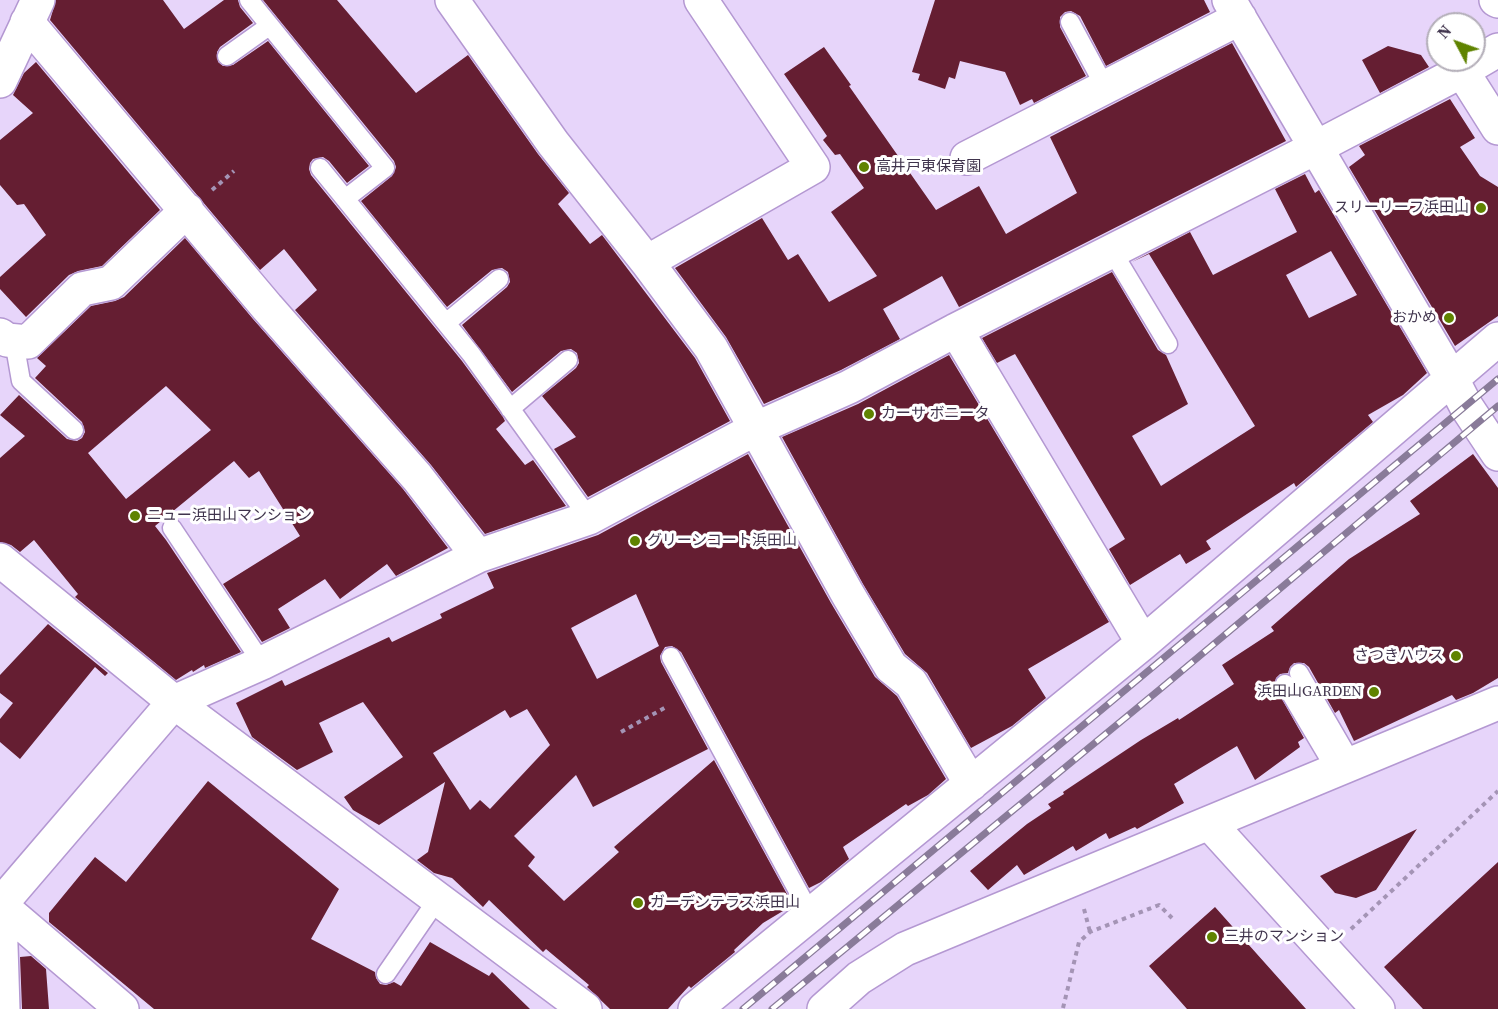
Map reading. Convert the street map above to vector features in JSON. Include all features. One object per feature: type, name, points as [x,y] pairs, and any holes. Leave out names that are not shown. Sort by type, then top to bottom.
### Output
[{"type":"street","points":[[452,0],[553,143],[647,262],[711,348],[885,658],[891,667],[911,683],[971,784]]},
{"type":"street","points":[[647,262],[813,166],[701,0]]},
{"type":"street","points":[[967,158],[1105,87],[1234,9],[1317,147],[1466,406],[1496,448]]},
{"type":"street","points":[[0,81],[32,11],[187,210],[267,307],[417,477],[478,556]]},
{"type":"street","points":[[122,1009],[0,905],[174,702],[262,663],[478,556],[589,518],[757,428],[849,387],[1458,72]]},
{"type":"street","points":[[1463,72],[1498,128]]},
{"type":"street","points":[[7,338],[28,342],[82,289],[111,283],[187,210]]},
{"type":"street","points":[[956,330],[1143,643]]},
{"type":"street","points":[[695,1009],[1143,643],[1498,339]]},
{"type":"street","points":[[0,560],[174,702],[585,1009]]},
{"type":"street","points":[[824,1009],[860,978],[905,949],[1498,703]]},
{"type":"street","points":[[1209,823],[1378,1009]]},
{"type":"street","points":[[0,914],[3,1009]]},
{"type":"lane","points":[[249,0],[385,168],[345,199]]},
{"type":"lane","points":[[1070,22],[1105,87]]},
{"type":"lane","points":[[227,56],[269,26]]},
{"type":"lane","points":[[320,168],[471,354],[589,518]]},
{"type":"lane","points":[[1112,251],[1168,344]]},
{"type":"lane","points":[[446,323],[499,279]]},
{"type":"lane","points":[[7,338],[21,381],[74,430]]},
{"type":"lane","points":[[510,409],[568,360]]},
{"type":"lane","points":[[172,528],[262,663]]},
{"type":"lane","points":[[671,657],[811,915]]},
{"type":"lane","points":[[1292,678],[1344,767]]},
{"type":"lane","points":[[386,974],[437,900]]},
{"type":"path","points":[[621,732],[692,693]]},
{"type":"path","points":[[1326,952],[1498,791]]},
{"type":"path","points":[[1062,1008],[1079,942],[1090,932],[1159,905],[1172,918]]},
{"type":"path","points":[[1084,908],[1090,932]]},
{"type":"building","points":[[56,0],[163,0],[184,29],[224,0],[238,0],[240,7],[253,23],[220,47],[217,52],[218,62],[223,66],[233,65],[268,41],[369,166],[347,183],[323,157],[313,159],[309,169],[311,175],[462,361],[503,417],[505,421],[496,429],[525,465],[533,460],[566,506],[485,534],[431,465],[295,310],[317,290],[284,249],[260,270],[50,20]]},
{"type":"building","points":[[263,0],[337,0],[416,93],[468,55],[538,154],[569,193],[558,204],[590,244],[602,235],[695,358],[730,421],[588,497],[554,449],[576,437],[542,396],[576,368],[579,363],[577,353],[571,349],[561,351],[512,392],[462,325],[507,287],[510,282],[508,272],[502,268],[492,270],[447,307],[361,201],[392,176],[396,167],[394,161]]},
{"type":"building","points":[[935,0],[1204,0],[1210,12],[1106,66],[1080,16],[1071,11],[1065,12],[1060,17],[1060,27],[1086,76],[1034,103],[1032,99],[1020,105],[1005,72],[960,61],[955,79],[949,77],[945,89],[918,80],[920,74],[912,72]]},
{"type":"building","points":[[1232,43],[1286,141],[959,307],[942,276],[883,309],[900,339],[841,370],[764,404],[726,337],[675,268],[762,218],[788,260],[798,254],[829,302],[877,276],[831,212],[864,188],[840,154],[835,155],[823,140],[827,136],[784,74],[824,47],[936,210],[979,186],[1006,234],[1077,193],[1050,137]]},
{"type":"building","points":[[1388,46],[1421,55],[1426,62],[1426,69],[1380,93],[1362,60]]},
{"type":"building","points":[[36,62],[160,210],[102,266],[69,275],[26,317],[0,289],[0,277],[46,235],[24,204],[17,205],[0,185],[0,140],[33,113],[13,95],[24,73]]},
{"type":"building","points":[[1450,99],[1475,138],[1460,147],[1480,176],[1498,187],[1498,316],[1455,346],[1349,167],[1365,155],[1359,146]]},
{"type":"building","points":[[1305,174],[1315,193],[1319,190],[1427,373],[1403,395],[1368,415],[1373,422],[1296,487],[1294,483],[1206,541],[1211,549],[1186,564],[1180,554],[1130,585],[1109,549],[1125,539],[1015,354],[997,363],[982,338],[1112,272],[1158,350],[1166,355],[1188,404],[1132,436],[1161,486],[1255,426],[1149,254],[1132,262],[1190,232],[1213,275],[1297,232],[1275,189]],"holes":[[[1331,251],[1357,295],[1309,318],[1286,275]]]},
{"type":"building","points":[[185,238],[403,489],[448,548],[396,576],[387,564],[340,599],[325,579],[278,609],[290,628],[262,642],[223,584],[300,536],[259,471],[249,478],[234,461],[155,526],[241,652],[205,668],[204,665],[193,672],[192,670],[176,680],[75,597],[78,594],[34,540],[20,552],[11,545],[0,542],[0,458],[25,436],[0,415],[19,395],[67,439],[77,441],[82,438],[85,432],[82,422],[35,378],[46,366],[37,358],[91,306],[124,297]],"holes":[[[166,386],[211,430],[126,499],[88,453]]]},
{"type":"building","points":[[949,355],[1109,622],[1028,669],[1046,698],[1012,726],[971,748],[927,673],[905,654],[863,584],[782,437],[858,404]]},
{"type":"building","points":[[748,454],[875,677],[897,696],[946,779],[928,795],[908,806],[906,804],[843,847],[849,859],[821,882],[809,888],[681,652],[672,646],[665,647],[660,656],[661,662],[708,749],[593,807],[576,775],[514,836],[535,857],[528,866],[564,901],[619,852],[614,847],[714,760],[793,905],[763,923],[734,950],[735,952],[691,988],[689,986],[668,1009],[610,1009],[587,987],[589,985],[546,949],[543,952],[489,900],[483,907],[452,878],[434,873],[417,860],[428,852],[445,782],[379,825],[353,810],[344,797],[403,757],[363,702],[319,723],[333,752],[297,770],[252,737],[236,703],[282,680],[285,686],[389,637],[392,642],[442,618],[440,614],[494,588],[487,573],[598,535]],"holes":[[[636,594],[659,646],[597,679],[571,628]],[[527,709],[550,745],[490,809],[480,800],[470,810],[433,753],[505,710],[510,718]]]},
{"type":"building","points":[[1473,454],[1498,488],[1498,678],[1473,693],[1456,700],[1452,695],[1354,741],[1339,710],[1335,713],[1309,667],[1304,663],[1294,663],[1288,673],[1280,674],[1276,678],[1274,685],[1304,738],[1298,742],[1300,747],[1255,780],[1237,746],[1174,784],[1184,803],[1137,829],[1135,827],[1109,839],[1106,833],[1076,851],[1073,846],[1024,875],[1017,865],[988,890],[970,871],[1027,824],[1051,808],[1048,804],[1064,794],[1063,792],[1141,740],[1178,718],[1179,720],[1234,684],[1222,665],[1274,631],[1271,627],[1349,559],[1420,514],[1410,501]]},
{"type":"building","points":[[48,624],[108,673],[105,676],[95,667],[20,759],[0,742],[0,719],[13,703],[0,693],[0,675]]},
{"type":"building","points":[[208,781],[339,889],[311,939],[375,972],[380,984],[386,985],[394,982],[401,986],[430,942],[489,976],[492,972],[530,1009],[154,1009],[49,922],[49,913],[95,857],[126,882]]},
{"type":"building","points":[[1417,829],[1376,890],[1356,898],[1335,893],[1320,876]]},
{"type":"building","points":[[1498,862],[1498,1009],[1423,1009],[1384,967]]},
{"type":"building","name":"三井のマンション","points":[[1215,907],[1306,1009],[1187,1009],[1149,966]]},
{"type":"building","points":[[31,956],[46,969],[49,1009],[22,1009],[20,957]]},
{"type":"railway","points":[[743,1009],[1498,379]]},
{"type":"railway","points":[[772,1009],[1159,690],[1498,406]]},
{"type":"place","name":"高井戸東保育園","points":[[864,167]]},
{"type":"place","name":"スリーリーフ浜田山","points":[[1481,208]]},
{"type":"place","name":"おかめ","points":[[1449,318]]},
{"type":"place","name":"カーサ ボニータ","points":[[869,414]]},
{"type":"place","name":"ニュー浜田山マンション","points":[[135,516]]},
{"type":"place","name":"グリーンコート浜田山","points":[[635,541]]},
{"type":"place","name":"さつきハウス","points":[[1456,656]]},
{"type":"place","name":"浜田山GARDEN","points":[[1374,692]]},
{"type":"place","name":"ガーデンテラス浜田山","points":[[638,903]]},
{"type":"place","name":"三井のマンション","points":[[1212,937]]}]
